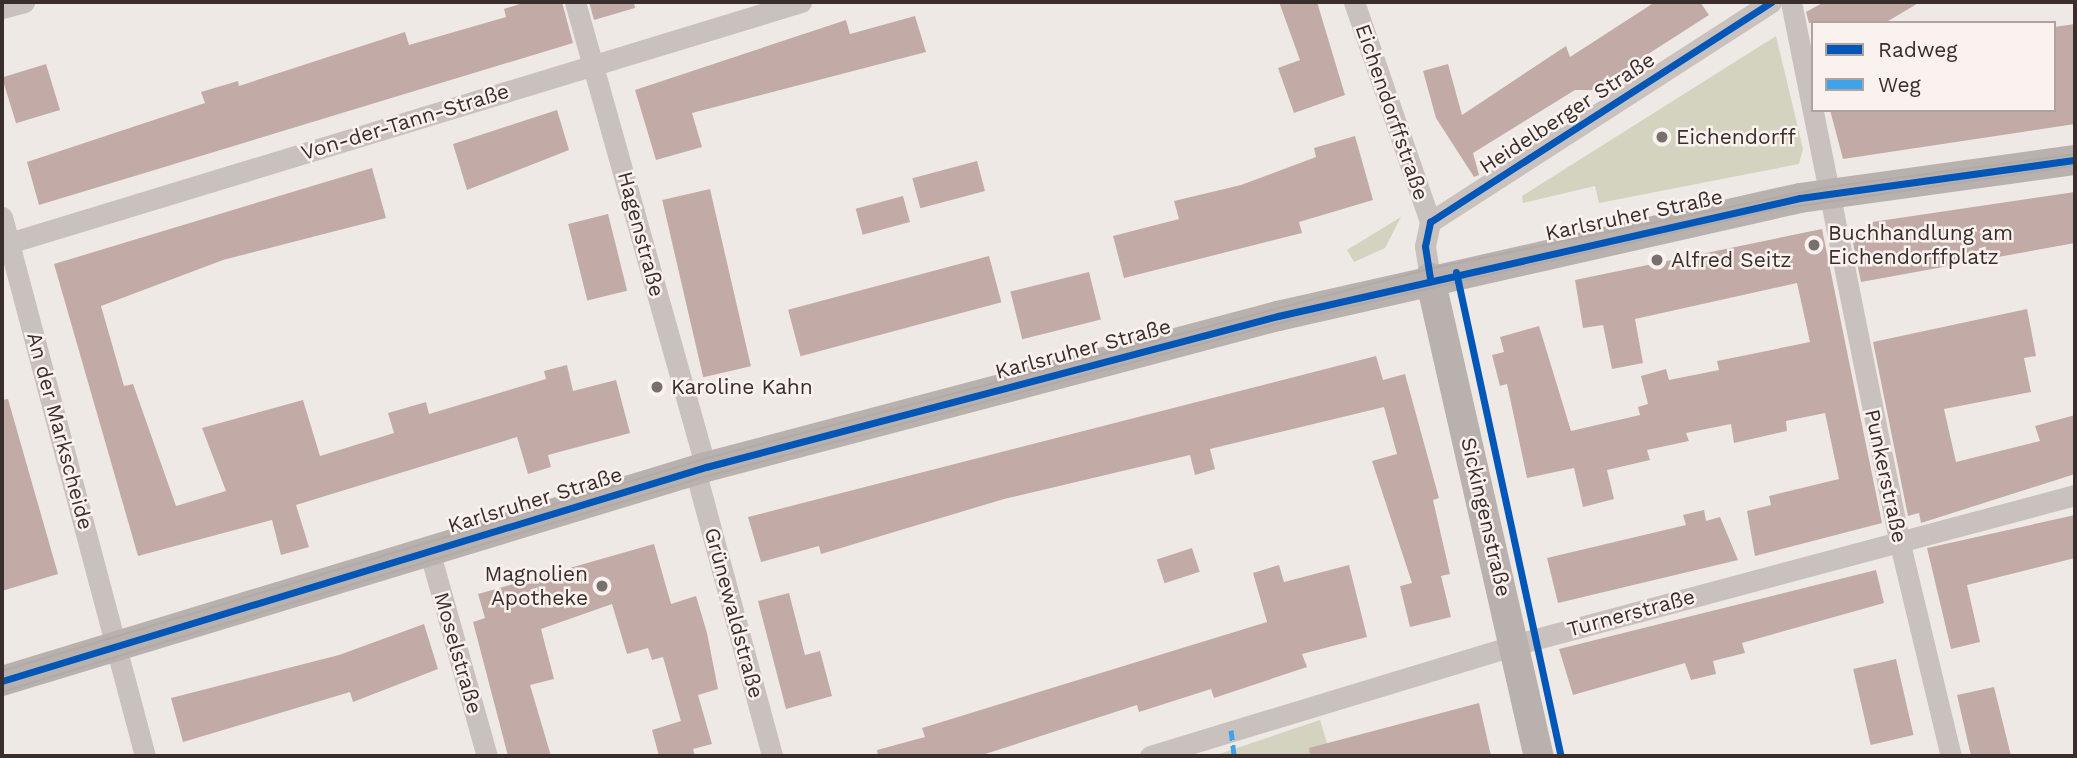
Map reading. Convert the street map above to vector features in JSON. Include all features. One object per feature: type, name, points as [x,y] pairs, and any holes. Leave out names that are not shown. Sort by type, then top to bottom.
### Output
[{"type":"main road","name":"Karlsruher Straße","points":[[2,681],[700,468],[1430,278],[1830,193],[2075,160]]},
{"type":"main road","name":"Sickingenstraße","points":[[1430,278],[1516,645],[1539,756]]},
{"type":"street","points":[[2,8],[24,2]]},
{"type":"street","name":"Hagenstraße","points":[[575,2],[700,468]]},
{"type":"street","name":"Von-der-Tann-Straße","points":[[9,243],[801,2]]},
{"type":"street","name":"Eichendorffstraße","points":[[1354,2],[1430,222]]},
{"type":"street","name":"Heidelberger Straße","points":[[1430,222],[1771,2]]},
{"type":"street","name":"Punkerstraße","points":[[1791,2],[1811,100]]},
{"type":"street","name":"Punkerstraße","points":[[1813,112],[1899,540],[1951,756]]},
{"type":"street","name":"An der Markscheide","points":[[2,217],[9,243],[10,281],[116,646],[145,756]]},
{"type":"street","points":[[1430,222],[1430,278]]},
{"type":"street","name":"Grünewaldstraße","points":[[700,468],[772,756]]},
{"type":"street","name":"Turnerstraße","points":[[1150,756],[1516,645],[1899,540],[2075,495]]},
{"type":"street","name":"Moselstraße","points":[[429,550],[487,756]]},
{"type":"green space","points":[[1776,36],[1803,149],[1799,164],[1599,203],[1595,186],[1523,203],[1522,196]]},
{"type":"green space","points":[[1401,217],[1385,248],[1354,262],[1347,250]]},
{"type":"green space","points":[[1320,720],[1331,756],[1213,756]]},
{"type":"building","points":[[526,2],[562,2],[573,43],[39,205],[27,162],[205,103],[201,92],[238,81],[239,86],[405,32],[409,45],[506,17],[504,9]]},
{"type":"building","points":[[589,2],[634,2],[635,8],[594,20]]},
{"type":"building","points":[[1279,2],[1317,2],[1345,95],[1294,113],[1278,68],[1300,60]]},
{"type":"building","points":[[1655,2],[1700,2],[1709,15],[1592,90],[1575,90],[1473,153],[1479,175],[1474,177],[1436,118],[1423,71],[1448,64],[1462,115],[1566,46],[1570,57]]},
{"type":"building","points":[[1824,2],[1920,2],[1888,21],[1809,23],[1806,12]]},
{"type":"building","points":[[915,16],[926,52],[692,113],[702,147],[656,160],[635,90],[846,20],[850,34]]},
{"type":"building","points":[[2075,24],[2075,124],[1843,159],[1831,112],[2056,112],[2056,27]]},
{"type":"building","points":[[46,64],[60,110],[16,123],[2,77]]},
{"type":"building","points":[[557,110],[569,150],[467,190],[453,144]]},
{"type":"building","points":[[1355,136],[1373,200],[1299,222],[1302,233],[1124,278],[1113,236],[1179,219],[1174,201],[1241,185],[1316,157],[1314,148]]},
{"type":"building","points":[[977,161],[985,191],[920,208],[912,178]]},
{"type":"building","points":[[372,168],[386,218],[223,260],[101,306],[124,386],[133,384],[176,506],[226,491],[202,428],[303,400],[320,456],[394,433],[388,413],[426,402],[429,414],[546,379],[544,371],[567,365],[573,391],[616,380],[630,433],[548,455],[551,467],[528,474],[517,437],[296,505],[309,547],[281,555],[272,520],[138,556],[54,264]]},
{"type":"building","points":[[710,189],[751,366],[703,377],[662,200]]},
{"type":"building","points":[[2075,192],[2075,243],[1861,282],[1853,243],[1872,222]]},
{"type":"building","points":[[903,196],[910,222],[863,235],[856,209]]},
{"type":"building","points":[[608,214],[627,291],[587,301],[568,224]]},
{"type":"building","points":[[1822,229],[1882,523],[1755,556],[1747,511],[1771,505],[1769,496],[1839,479],[1825,413],[1786,421],[1787,431],[1734,443],[1731,424],[1686,433],[1689,441],[1647,450],[1650,460],[1607,470],[1614,499],[1583,507],[1574,468],[1527,478],[1507,384],[1500,386],[1492,355],[1504,352],[1500,337],[1539,326],[1571,431],[1640,415],[1638,407],[1648,404],[1641,376],[1666,369],[1669,380],[1719,370],[1717,361],[1810,342],[1797,283],[1635,319],[1643,363],[1612,369],[1603,325],[1583,328],[1575,280]]},
{"type":"building","points":[[989,256],[1001,302],[801,356],[788,310]]},
{"type":"building","points":[[1089,272],[1101,320],[1022,339],[1010,292]]},
{"type":"building","points":[[2027,309],[2036,356],[2024,358],[2031,392],[1944,409],[1956,462],[2040,441],[2035,426],[2075,415],[2075,474],[1921,523],[1919,513],[1908,516],[1873,342]]},
{"type":"building","points":[[1376,356],[1383,380],[1405,374],[1439,498],[1433,500],[1450,574],[1441,576],[1451,617],[1410,627],[1400,586],[1412,583],[1372,461],[1397,454],[1384,407],[1210,449],[1215,469],[1195,475],[1190,455],[1004,499],[821,554],[819,546],[761,562],[748,517]]},
{"type":"building","points":[[8,399],[58,574],[2,591],[2,400]]},
{"type":"building","points":[[1704,510],[1706,521],[1720,517],[1738,560],[1558,603],[1547,558],[1686,525],[1683,515]]},
{"type":"building","points":[[2075,515],[2075,558],[1967,585],[1980,642],[1951,649],[1927,548]]},
{"type":"building","points":[[654,544],[671,604],[696,596],[707,633],[718,689],[698,695],[712,744],[693,749],[695,756],[659,756],[652,730],[681,721],[663,657],[652,660],[648,648],[627,654],[612,604],[541,629],[554,679],[530,685],[551,756],[508,756],[473,622],[485,618],[478,594]]},
{"type":"building","points":[[1192,548],[1200,572],[1165,583],[1157,559]]},
{"type":"building","points":[[1279,565],[1284,582],[1349,565],[1367,637],[1302,654],[1307,667],[1214,698],[1211,689],[1139,712],[1137,705],[979,756],[878,756],[877,750],[925,737],[922,728],[1267,622],[1253,573]]},
{"type":"building","points":[[1876,570],[1884,603],[1742,643],[1745,653],[1713,661],[1716,674],[1691,680],[1685,663],[1573,695],[1559,649]]},
{"type":"building","points":[[789,593],[805,655],[820,651],[832,696],[786,709],[758,601]]},
{"type":"building","points":[[424,624],[438,669],[353,702],[350,692],[183,742],[171,698],[339,655]]},
{"type":"building","points":[[1896,659],[1914,735],[1871,745],[1853,669]]},
{"type":"building","points":[[1994,687],[2011,756],[1971,756],[1957,695]]},
{"type":"building","points":[[1479,703],[1491,756],[1310,756],[1309,748]]},
{"type":"tram line","points":[[2,671],[704,459],[1428,269],[1829,187],[2075,154]]},
{"type":"tram line","points":[[2,692],[697,479],[1279,323],[1772,210],[2075,166]]},
{"type":"marked path","points":[[1231,730],[1234,756]]},
{"type":"cycle path","points":[[1430,278],[1425,246],[1430,222],[1771,2]]},
{"type":"cycle path","points":[[2,681],[706,467],[1278,316],[1800,198],[2075,160]]},
{"type":"cycle path","points":[[1456,272],[1561,756]]},
{"type":"place","name":"Eichendorff","points":[[1662,137]]},
{"type":"place","name":"Buchhandlung am Eichendorffplatz","points":[[1814,245]]},
{"type":"place","name":"Alfred Seitz","points":[[1657,260]]},
{"type":"place","name":"Karoline Kahn","points":[[657,387]]},
{"type":"place","name":"Magnolien Apotheke","points":[[602,586]]}]
